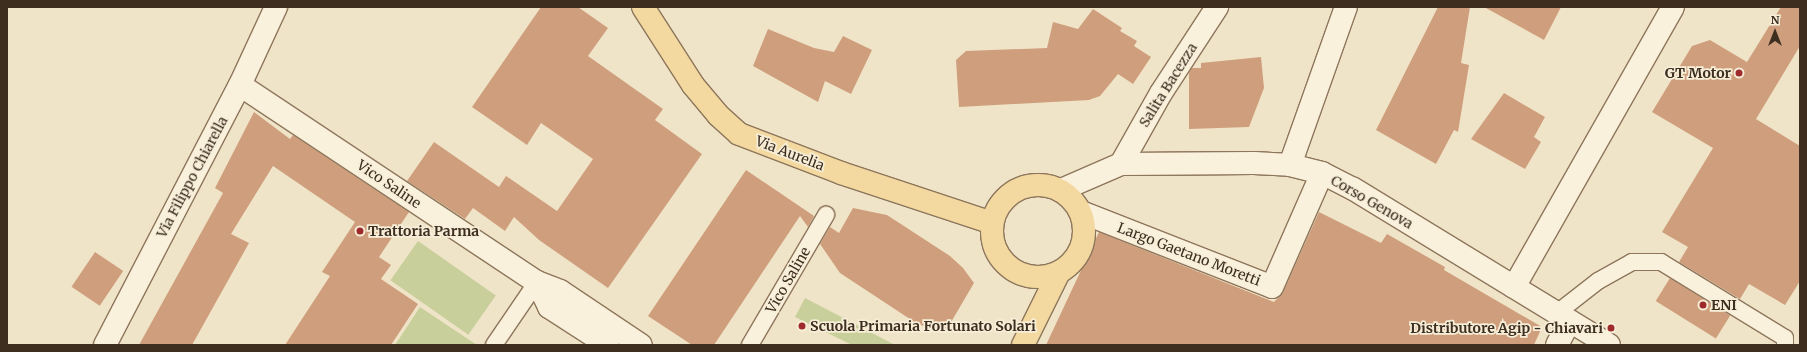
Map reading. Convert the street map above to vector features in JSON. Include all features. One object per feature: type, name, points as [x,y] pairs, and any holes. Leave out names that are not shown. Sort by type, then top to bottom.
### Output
[{"type":"main road","name":"Via Aurelia","points":[[643,7],[693,85],[718,115],[739,134],[841,173],[992,223]]},
{"type":"main road","points":[[1032,184],[1047,185],[1061,190],[1073,199],[1081,212],[1084,225],[1084,240],[1079,253],[1070,264],[1058,272],[1042,277],[1025,275],[1010,268],[999,256],[993,240],[992,223],[997,210],[1006,198],[1018,189],[1032,184]]},
{"type":"main road","points":[[1023,345],[1058,272]]},
{"type":"street","name":"Via Filippo Chiarella","points":[[105,345],[240,85],[276,7]]},
{"type":"street","name":"Salita Bacezza","points":[[1121,164],[1161,93],[1217,7]]},
{"type":"street","points":[[1290,165],[1346,7]]},
{"type":"street","points":[[1514,287],[1673,7]]},
{"type":"street","name":"Vico Saline","points":[[240,85],[537,282],[560,291],[641,345]]},
{"type":"street","name":"Corso Genova","points":[[1061,190],[1121,164],[1290,165],[1322,173],[1352,188],[1609,345]]},
{"type":"street","name":"Largo Gaetano Moretti","points":[[1081,212],[1272,287],[1322,173]]},
{"type":"street","points":[[537,282],[549,307],[608,345]]},
{"type":"street","points":[[1557,345],[1563,317]]},
{"type":"lane","name":"Vico Saline","points":[[750,345],[826,215]]},
{"type":"lane","points":[[1563,317],[1598,280],[1632,262],[1661,262],[1786,338],[1785,345]]},
{"type":"lane","points":[[494,345],[537,282]]},
{"type":"green space","points":[[418,241],[496,295],[468,335],[390,280]]},
{"type":"green space","points":[[805,298],[895,345],[852,345],[795,317]]},
{"type":"green space","points":[[420,307],[477,345],[395,345]]},
{"type":"building","points":[[541,7],[578,7],[608,28],[588,56],[663,109],[655,120],[702,154],[608,288],[539,240],[514,217],[505,231],[473,208],[465,219],[407,181],[434,142],[499,187],[506,176],[557,211],[593,159],[541,123],[527,145],[472,107]]},
{"type":"building","points":[[1438,7],[1470,7],[1461,63],[1469,65],[1458,132],[1454,130],[1436,164],[1376,130]]},
{"type":"building","points":[[1484,7],[1561,7],[1544,40]]},
{"type":"building","points":[[1781,7],[1800,7],[1800,46],[1756,119],[1800,146],[1800,281],[1785,305],[1749,284],[1740,299],[1679,262],[1688,247],[1662,232],[1713,148],[1652,112],[1692,46],[1710,40],[1747,62]]},
{"type":"building","points":[[1093,9],[1122,28],[1120,31],[1137,41],[1134,46],[1151,57],[1133,84],[1118,74],[1100,96],[1089,100],[959,107],[956,60],[966,51],[1047,48],[1053,22],[1078,29]]},
{"type":"building","points":[[768,29],[814,48],[834,52],[843,36],[872,50],[851,94],[825,81],[818,102],[753,66]]},
{"type":"building","points":[[1261,57],[1264,88],[1249,127],[1189,129],[1189,73],[1192,68],[1201,68],[1201,63]]},
{"type":"building","points":[[1504,93],[1545,117],[1534,137],[1541,142],[1525,169],[1471,139]]},
{"type":"building","points":[[254,112],[290,139],[293,135],[409,212],[379,257],[391,265],[381,279],[418,304],[391,345],[285,345],[330,276],[322,272],[355,222],[273,166],[231,234],[249,243],[192,345],[139,345],[223,193],[215,188]]},
{"type":"building","points":[[746,170],[814,216],[808,227],[800,216],[714,345],[692,345],[648,316]]},
{"type":"building","points":[[853,208],[887,215],[950,256],[963,268],[974,283],[947,329],[919,325],[840,273],[820,244],[830,227],[839,233]]},
{"type":"building","points":[[1319,212],[1381,243],[1387,234],[1445,267],[1444,270],[1542,327],[1534,345],[1046,345],[1099,232],[1274,302],[1283,292]]},
{"type":"building","points":[[95,252],[123,271],[100,306],[72,287]]},
{"type":"building","points":[[1670,278],[1730,316],[1716,339],[1656,301]]},
{"type":"place","name":"GT Motor","points":[[1739,73]]},
{"type":"place","name":"Trattoria Parma","points":[[360,231]]},
{"type":"place","name":"ENI","points":[[1703,305]]},
{"type":"place","name":"Scuola Primaria Fortunato Solari","points":[[802,326]]},
{"type":"place","name":"Distributore Agip - Chiavari","points":[[1611,328]]}]
